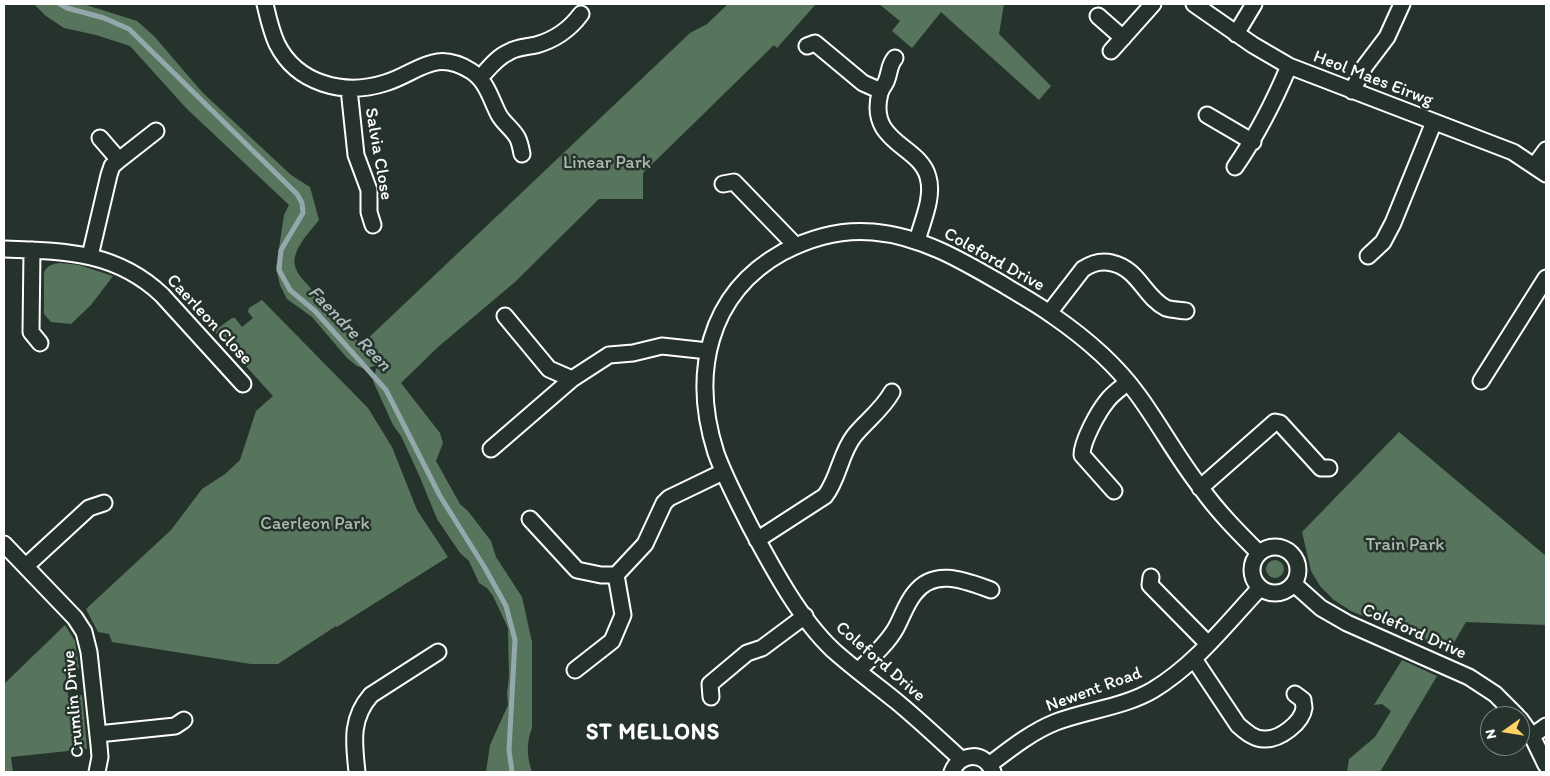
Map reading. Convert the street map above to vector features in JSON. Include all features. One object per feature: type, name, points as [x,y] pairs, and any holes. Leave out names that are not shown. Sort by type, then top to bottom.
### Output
[{"type":"street","points":[[265,4],[277,44],[286,59],[300,72],[315,81],[349,89],[387,83],[425,65],[438,62],[462,66],[480,78],[488,90],[501,119],[518,138],[522,154]]},
{"type":"street","points":[[1111,51],[1153,4]]},
{"type":"street","name":"Heol Maes Eirwg","points":[[1194,4],[1269,56],[1289,66],[1512,152],[1541,169]]},
{"type":"street","points":[[1236,34],[1254,4]]},
{"type":"street","points":[[1352,91],[1365,66],[1387,37],[1402,4]]},
{"type":"street","points":[[480,78],[499,58],[508,52],[548,40],[564,32],[581,14]]},
{"type":"street","points":[[1098,16],[1123,38]]},
{"type":"street","points":[[806,46],[815,43],[863,83],[880,91]]},
{"type":"street","points":[[895,58],[889,65],[887,80],[880,91],[880,114],[883,126],[890,137],[923,165],[928,175],[930,195],[917,241]]},
{"type":"street","points":[[1235,167],[1264,121],[1289,66]]},
{"type":"street","name":"Salvia Close","points":[[349,89],[356,155],[369,190],[369,212],[374,225]]},
{"type":"street","points":[[1208,115],[1252,142]]},
{"type":"street","points":[[1368,256],[1383,242],[1393,223],[1434,122]]},
{"type":"street","points":[[90,256],[108,175],[112,166],[156,131]]},
{"type":"street","points":[[100,138],[118,160]]},
{"type":"street","points":[[1541,169],[1546,150]]},
{"type":"street","points":[[723,184],[734,182],[795,246]]},
{"type":"street","name":"Coleford Drive","points":[[961,759],[897,702],[832,649],[805,616],[782,584],[758,540],[716,452],[705,408],[704,391],[708,351],[717,323],[724,310],[745,281],[774,258],[795,246],[813,239],[857,231],[874,232],[917,241],[960,259],[1050,313],[1088,341],[1128,382],[1200,488],[1224,518],[1259,553]]},
{"type":"street","name":"Caerleon Close","points":[[4,249],[90,256],[124,269],[151,285],[243,384]]},
{"type":"street","points":[[32,250],[31,332],[40,343]]},
{"type":"street","points":[[1050,313],[1082,270],[1089,265],[1106,262],[1121,265],[1132,273],[1150,295],[1166,308],[1186,311]]},
{"type":"street","points":[[1482,381],[1546,278]]},
{"type":"street","points":[[505,316],[549,369],[572,379]]},
{"type":"street","points":[[492,449],[572,379],[609,355],[633,353],[662,346],[708,351]]},
{"type":"street","points":[[1114,492],[1082,455],[1082,448],[1107,400],[1128,382]]},
{"type":"street","points":[[758,540],[825,496],[834,482],[853,437],[886,404],[892,392]]},
{"type":"street","points":[[1200,488],[1275,422],[1280,423],[1321,468],[1329,468]]},
{"type":"street","points":[[530,519],[577,570],[601,575],[616,575],[645,544],[664,503],[669,498],[724,472]]},
{"type":"street","points":[[26,566],[89,508],[104,503]]},
{"type":"street","name":"Crumlin Drive","points":[[4,544],[75,618],[87,639],[100,757],[97,772]]},
{"type":"street","points":[[1281,547],[1292,554],[1298,568],[1298,576],[1294,584],[1281,592],[1267,592],[1260,588],[1252,574],[1252,566],[1259,553],[1265,549],[1281,547]]},
{"type":"street","points":[[575,670],[612,641],[623,615],[616,575]]},
{"type":"street","points":[[858,671],[893,633],[914,594],[923,585],[938,579],[952,577],[991,590]]},
{"type":"street","points":[[1151,577],[1150,584],[1208,644]]},
{"type":"street","name":"Coleford Drive","points":[[1294,584],[1322,608],[1348,623],[1469,677],[1495,694],[1507,706]]},
{"type":"street","name":"Newent Road","points":[[991,769],[1018,743],[1055,723],[1142,696],[1172,677],[1208,644],[1260,588]]},
{"type":"street","points":[[711,697],[710,684],[748,653],[762,648],[805,616]]},
{"type":"street","points":[[357,772],[354,741],[358,714],[364,704],[371,695],[438,652]]},
{"type":"street","points":[[1194,658],[1238,725],[1247,733],[1257,738],[1265,740],[1275,737],[1287,731],[1298,721],[1304,708],[1303,700],[1295,694]]},
{"type":"street","points":[[98,734],[175,726],[184,720]]},
{"type":"street","points":[[1532,736],[1546,726]]},
{"type":"street","points":[[1530,733],[1546,764]]},
{"type":"street","points":[[952,772],[961,759],[973,756],[980,757],[991,769]]},
{"type":"green space","name":"Linear Park","points":[[34,4],[83,4],[137,21],[154,36],[202,92],[291,175],[310,187],[319,220],[298,249],[295,256],[296,269],[313,292],[361,345],[690,33],[707,24],[728,4],[816,4],[777,48],[774,45],[643,173],[643,199],[599,199],[515,282],[438,347],[401,383],[440,433],[443,443],[436,461],[460,504],[468,511],[491,541],[496,557],[522,597],[532,642],[532,728],[528,750],[532,772],[486,772],[490,745],[508,705],[508,628],[493,596],[487,588],[479,583],[469,561],[460,553],[437,519],[401,436],[393,425],[373,381],[377,365],[365,369],[357,366],[347,358],[312,317],[287,299],[280,285],[276,268],[284,215],[289,205],[186,108],[130,46],[96,35],[64,28],[46,16]]},
{"type":"green space","points":[[879,4],[1004,4],[999,34],[1051,86],[1039,100],[941,12],[912,48],[892,31],[900,21]]},
{"type":"green space","points":[[60,263],[79,265],[113,276],[91,305],[71,324],[51,322],[44,314],[44,272],[50,265]]},
{"type":"green space","name":"Caerleon Park","points":[[262,300],[368,408],[392,447],[417,510],[448,557],[278,664],[251,664],[112,642],[109,634],[98,632],[86,609],[171,530],[202,489],[225,474],[240,460],[256,411],[273,396],[214,331],[232,318],[235,318],[242,327],[253,318],[248,312],[249,308]]},
{"type":"green space","name":"Train Park","points":[[1399,432],[1546,556],[1546,625],[1466,622],[1449,651],[1351,611],[1334,600],[1320,586],[1311,571],[1302,532]]},
{"type":"green space","points":[[1275,560],[1281,563],[1284,569],[1281,575],[1275,578],[1269,575],[1266,569],[1269,563]]},
{"type":"green space","points":[[65,625],[75,641],[79,669],[65,670],[68,696],[82,695],[87,749],[11,757],[13,772],[4,772],[4,684]]},
{"type":"green space","points":[[1402,660],[1437,676],[1380,772],[1347,772],[1349,759],[1375,737],[1391,711],[1382,704],[1374,705]]},
{"type":"waterway","name":"Faendre Reen","points":[[60,4],[67,8],[104,18],[129,29],[297,194],[302,203],[303,213],[281,250],[279,270],[290,290],[315,311],[386,390],[440,496],[485,568],[506,606],[515,640],[509,750],[512,772]]},
{"type":"district","name":"ST MELLONS","points":[[653,733]]}]
